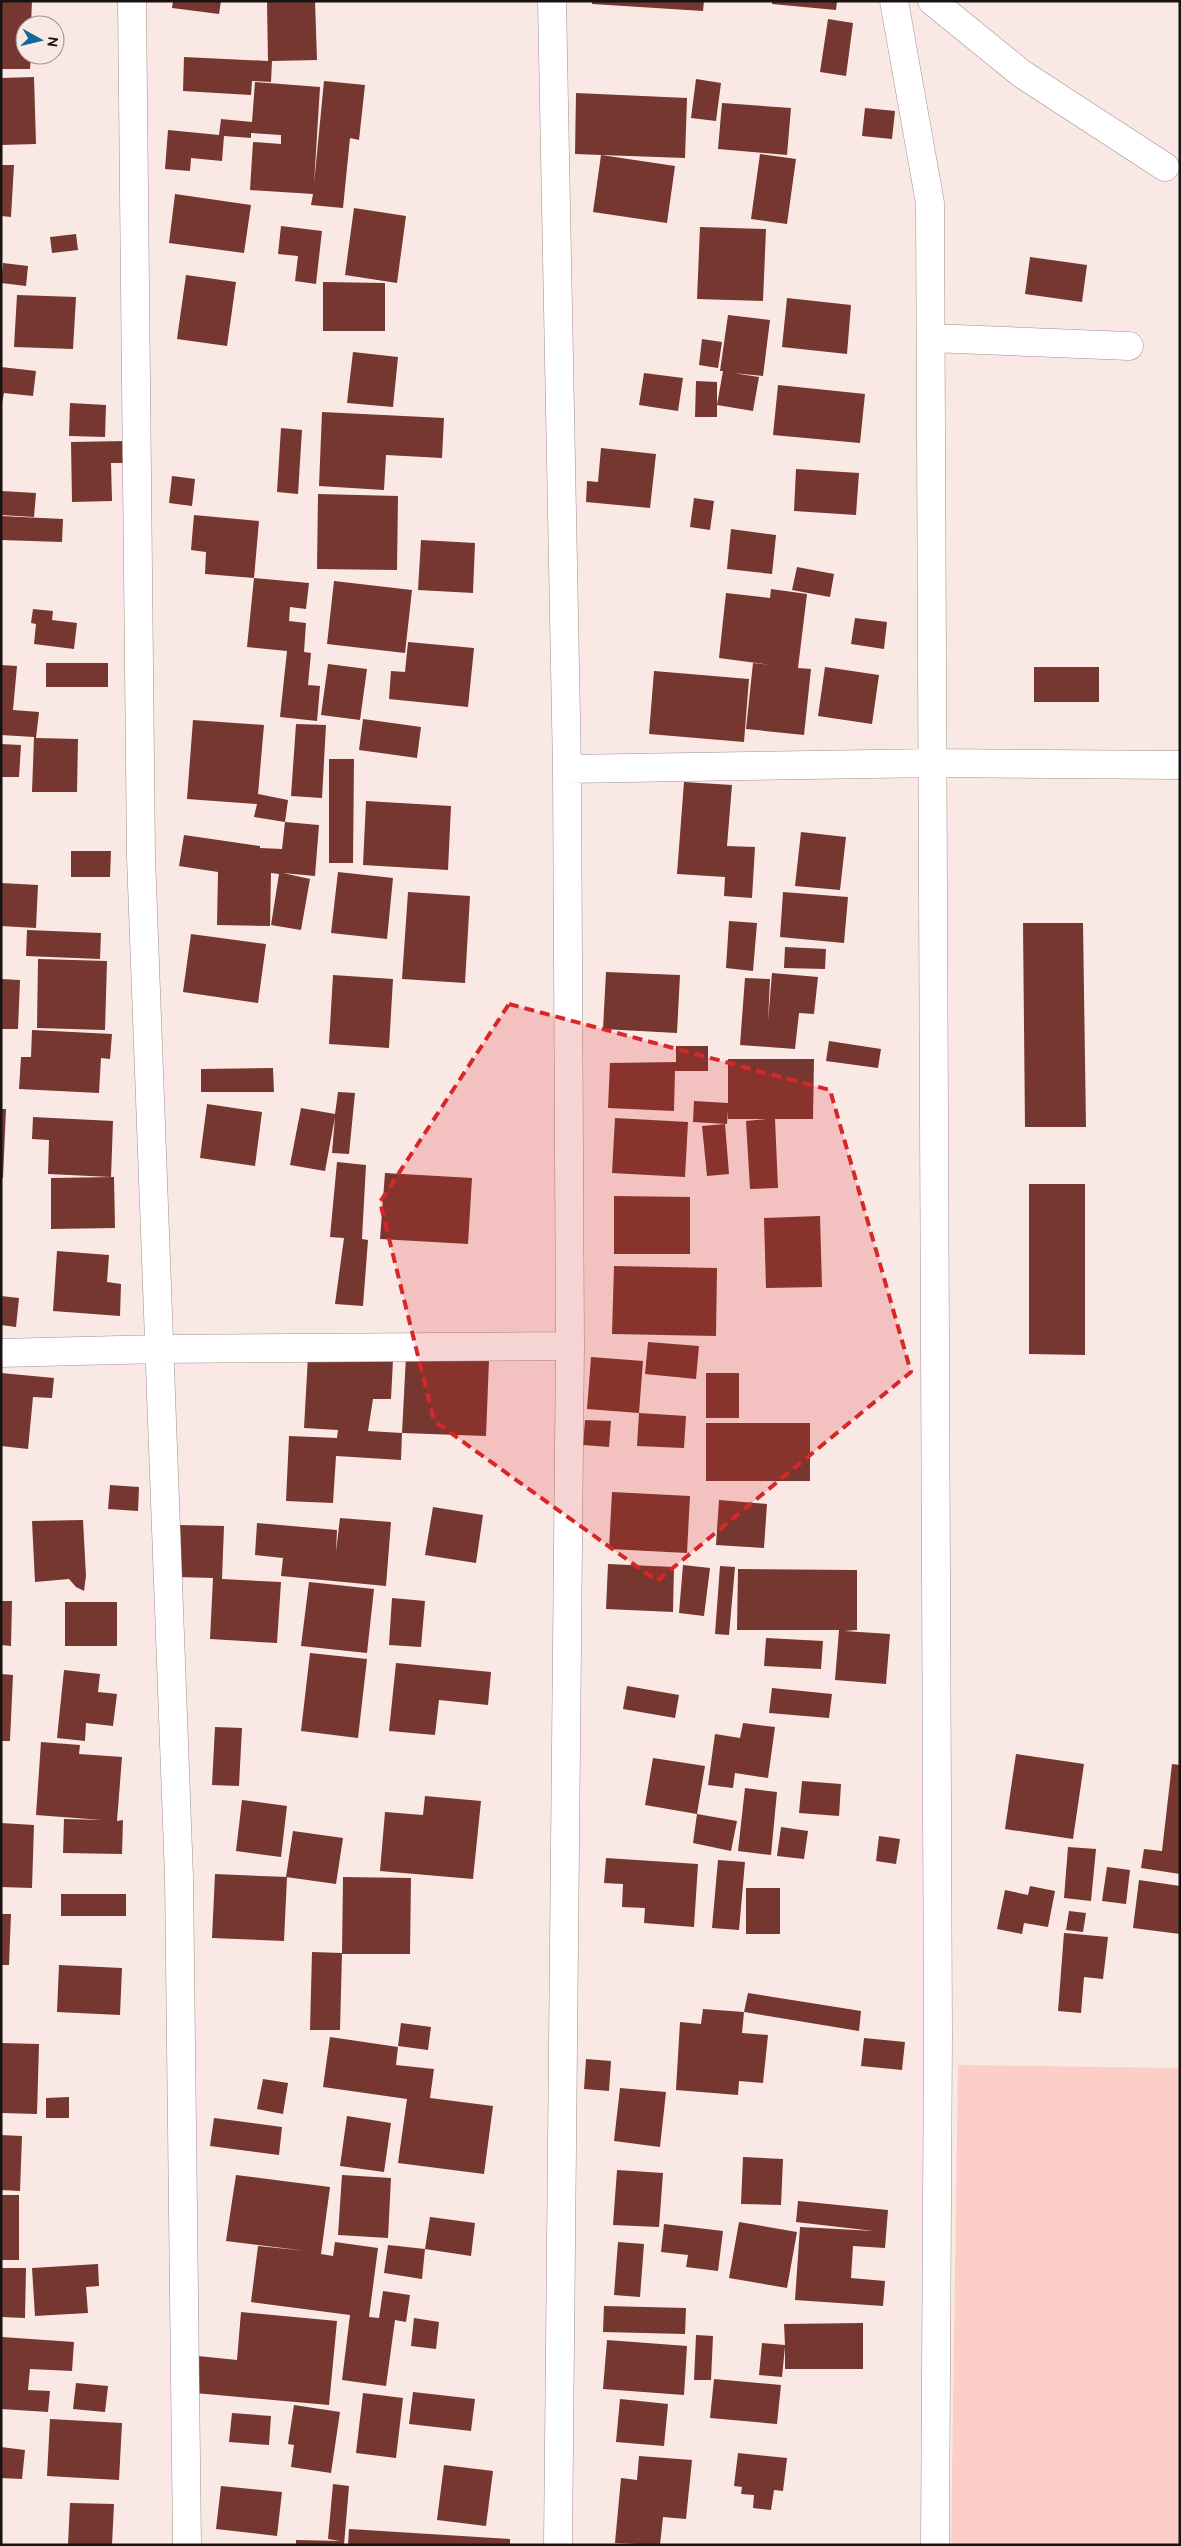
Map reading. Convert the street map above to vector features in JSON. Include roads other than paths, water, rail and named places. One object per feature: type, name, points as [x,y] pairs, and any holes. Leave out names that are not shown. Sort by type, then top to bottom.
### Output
[{"type":"street","points":[[132,1],[141,857],[179,1877],[188,2545]]},
{"type":"street","points":[[552,1],[567,769],[570,1346],[558,2545]]},
{"type":"street","points":[[894,1],[930,203],[934,763],[938,2034],[936,2545]]},
{"type":"street","points":[[932,1],[1022,74],[1165,167]]},
{"type":"street","points":[[931,338],[1129,346]]},
{"type":"street","points":[[567,769],[934,763],[1180,765]]},
{"type":"street","points":[[1,1353],[159,1348],[570,1346]]}]
